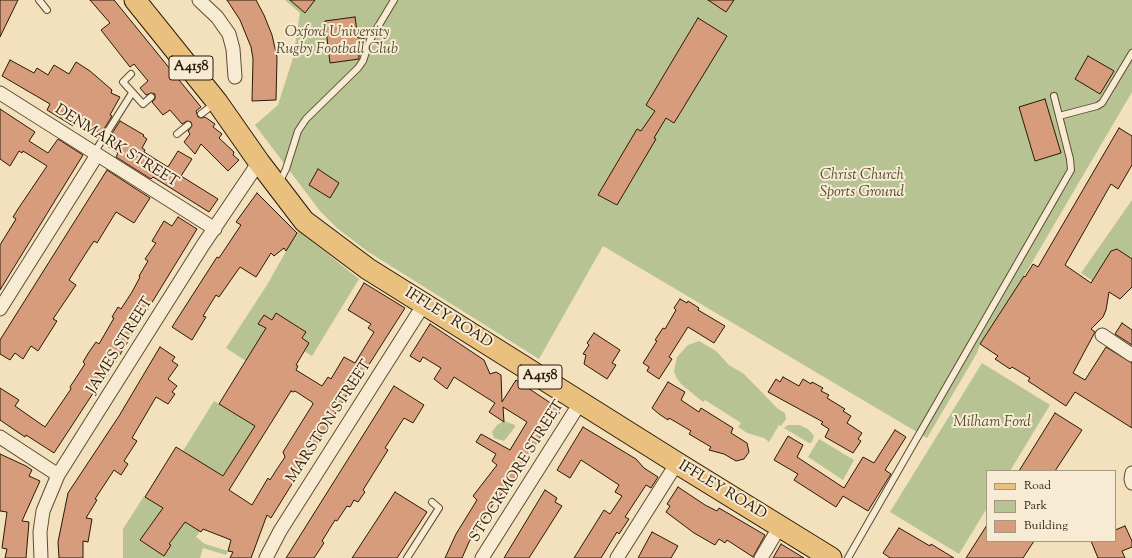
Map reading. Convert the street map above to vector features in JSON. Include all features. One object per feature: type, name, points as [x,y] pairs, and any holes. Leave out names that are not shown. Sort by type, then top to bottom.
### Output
[{"type":"main road","name":"IFFLEY ROAD","points":[[135,0],[209,108],[259,162],[304,221],[368,269],[580,403],[831,558]]},
{"type":"street","points":[[199,0],[217,17],[229,34],[233,49],[235,77]]},
{"type":"street","name":"DENMARK STREET","points":[[0,93],[215,229]]},
{"type":"street","points":[[0,309],[95,154]]},
{"type":"street","name":"JAMES STREET","points":[[42,558],[40,532],[43,511],[58,475],[259,162]]},
{"type":"street","name":"MARSTON STREET","points":[[266,558],[280,531],[424,304]]},
{"type":"street","points":[[1102,335],[1132,354]]},
{"type":"street","name":"STOCKMORE STREET","points":[[482,558],[580,403]]},
{"type":"street","points":[[0,437],[58,475]]},
{"type":"street","points":[[617,558],[677,463]]},
{"type":"street","points":[[1132,473],[1130,479],[1132,483]]},
{"type":"street","points":[[761,558],[780,526]]},
{"type":"lane","points":[[39,0],[47,10]]},
{"type":"lane","points":[[278,187],[286,169],[298,131],[306,119],[358,68],[363,61],[370,40],[394,0]]},
{"type":"lane","points":[[1059,116],[1097,106],[1102,103],[1132,53]]},
{"type":"lane","points":[[131,74],[123,82],[132,93],[142,104],[151,97]]},
{"type":"lane","points":[[95,154],[132,93]]},
{"type":"lane","points":[[848,558],[1071,170],[1070,159],[1054,96]]},
{"type":"lane","points":[[177,134],[188,125]]},
{"type":"lane","points":[[407,558],[439,508],[432,502]]},
{"type":"green space","points":[[285,0],[1132,0],[1132,92],[1024,276],[980,344],[977,353],[927,438],[603,246],[539,359],[367,251],[337,228],[320,211],[255,125],[278,105],[293,58],[300,13]]},
{"type":"green space","points":[[1132,200],[1132,259],[1117,249],[1111,251],[1093,281],[1081,273]]},
{"type":"green space","points":[[298,230],[359,279],[312,356],[304,351],[309,343],[303,338],[306,332],[276,313],[272,320],[264,315],[259,324],[266,328],[246,361],[226,348],[267,285]]},
{"type":"green space","points":[[699,341],[716,351],[729,365],[744,374],[778,409],[785,413],[786,419],[781,426],[779,425],[769,442],[764,438],[747,433],[738,427],[741,423],[705,400],[703,402],[681,384],[676,377],[674,371],[677,357],[688,345]]},
{"type":"green space","name":"Milham Ford","points":[[982,363],[1050,405],[1011,470],[986,470],[986,510],[959,554],[890,512]]},
{"type":"green space","points":[[214,401],[255,426],[223,476],[183,451]]},
{"type":"green space","points":[[504,421],[515,425],[515,427],[504,441],[494,438],[492,432],[497,425]]},
{"type":"green space","points":[[788,425],[799,425],[808,429],[814,436],[812,442],[809,443],[784,428]]},
{"type":"green space","points":[[819,439],[854,460],[843,480],[808,457]]},
{"type":"green space","points":[[144,496],[165,509],[155,526],[151,524],[140,540],[164,555],[173,539],[169,536],[180,519],[200,531],[196,537],[205,544],[228,551],[226,555],[203,548],[200,558],[123,558],[123,529]]},
{"type":"building","points":[[0,0],[18,0],[0,37]]},
{"type":"building","points":[[90,0],[114,0],[201,107],[196,111],[198,117],[205,117],[215,124],[213,127],[222,134],[219,138],[234,152],[233,155],[239,160],[228,171],[201,144],[195,154],[184,142],[190,134],[188,131],[192,126],[191,122],[187,121],[182,124],[170,110],[163,115],[152,102],[155,99],[155,94],[151,93],[146,95],[140,88],[148,81],[134,64],[130,67],[101,30],[110,23]]},
{"type":"building","points":[[227,0],[256,0],[264,15],[272,35],[277,57],[276,100],[252,101],[253,59],[251,47],[240,20]]},
{"type":"building","points":[[290,0],[315,0],[305,13]]},
{"type":"building","points":[[708,0],[734,0],[726,12]]},
{"type":"building","points":[[355,17],[358,38],[364,38],[362,49],[359,49],[359,59],[330,63],[325,21]]},
{"type":"building","points":[[698,18],[727,36],[674,123],[666,118],[654,138],[656,139],[617,205],[598,195],[637,129],[641,131],[655,111],[646,105]]},
{"type":"building","points":[[1088,56],[1114,71],[1100,94],[1075,79]]},
{"type":"building","points":[[10,60],[34,73],[37,68],[48,75],[54,65],[69,74],[76,62],[90,71],[112,90],[111,93],[120,97],[110,115],[112,116],[101,134],[77,119],[73,126],[47,110],[50,104],[2,76]]},
{"type":"building","points":[[1045,99],[1061,153],[1035,161],[1019,107]]},
{"type":"building","points":[[0,109],[35,132],[29,141],[48,153],[58,139],[83,155],[0,290],[0,245],[16,219],[13,217],[47,166],[23,151],[22,153],[19,151],[10,166],[0,159]]},
{"type":"building","points":[[120,121],[144,135],[143,136],[147,139],[142,148],[145,150],[144,152],[168,167],[178,151],[192,159],[181,176],[218,199],[209,212],[153,177],[151,179],[116,157],[118,153],[107,146],[111,140],[109,138]]},
{"type":"building","points":[[1119,128],[1132,136],[1132,165],[1118,189],[1111,184],[1065,265],[1091,283],[1111,251],[1117,249],[1132,259],[1132,287],[1120,299],[1109,292],[1106,310],[1103,317],[1091,329],[1095,332],[1073,373],[1085,380],[1106,347],[1132,363],[1132,428],[1075,392],[1066,406],[1028,381],[1030,378],[1012,367],[1010,369],[995,359],[998,356],[980,344],[1033,264],[1038,267]]},
{"type":"building","points":[[318,169],[339,183],[330,198],[309,185]]},
{"type":"building","points":[[107,170],[150,198],[134,223],[116,212],[97,243],[94,241],[69,280],[76,285],[53,319],[57,321],[38,351],[31,346],[23,359],[15,353],[10,360],[0,354],[0,340]]},
{"type":"building","points":[[257,193],[297,233],[286,251],[284,248],[274,256],[271,253],[256,277],[240,267],[219,297],[216,295],[203,316],[206,317],[192,340],[172,327],[217,257],[219,258],[241,225],[236,222]]},
{"type":"building","points":[[178,217],[197,229],[105,379],[103,378],[54,453],[26,435],[25,437],[0,420],[0,388],[19,400],[15,406],[45,427],[71,389],[70,387],[85,364],[83,362],[89,352],[96,342],[99,344],[114,318],[112,317],[118,307],[121,309],[132,292],[148,261],[145,259],[156,243],[152,241],[164,221],[172,226]]},
{"type":"building","points":[[364,283],[405,308],[356,385],[354,383],[271,518],[267,515],[251,558],[230,558],[233,552],[228,551],[231,540],[203,529],[201,532],[185,522],[169,544],[171,545],[164,556],[140,540],[163,508],[145,497],[176,447],[223,476],[255,426],[219,404],[266,328],[258,324],[264,315],[272,320],[276,313],[306,332],[302,338],[309,343],[296,365],[298,366],[296,370],[322,386],[328,377],[331,379],[344,357],[355,363],[374,332],[368,328],[371,324],[348,310]],"holes":[[[291,391],[295,391],[313,404],[283,452],[285,457],[270,480],[268,478],[252,505],[229,490]]]},
{"type":"building","points":[[680,299],[687,303],[688,301],[699,308],[698,310],[725,326],[714,343],[688,327],[669,357],[672,359],[659,379],[647,371],[649,367],[643,363],[657,341],[655,340],[663,328],[665,329],[676,310],[674,308]]},
{"type":"building","points":[[1122,323],[1132,330],[1132,345],[1115,334]]},
{"type":"building","points":[[430,324],[484,360],[490,374],[496,372],[501,375],[502,402],[516,380],[561,410],[552,424],[549,423],[517,475],[492,506],[469,542],[462,558],[445,558],[456,534],[477,500],[473,496],[497,465],[492,461],[496,454],[476,442],[481,434],[510,450],[527,422],[503,407],[504,422],[489,412],[495,403],[454,377],[447,389],[434,379],[441,368],[423,357],[420,362],[410,356]]},
{"type":"building","points":[[594,333],[620,350],[612,363],[616,365],[607,379],[584,364],[586,355],[583,354],[589,345],[587,343]]},
{"type":"building","points":[[160,347],[175,357],[172,361],[178,365],[168,379],[177,386],[172,392],[175,394],[168,404],[156,397],[132,438],[137,441],[124,461],[128,464],[121,475],[114,470],[95,499],[97,500],[86,518],[92,519],[88,542],[83,541],[83,558],[59,558],[58,542],[68,493],[119,416]]},
{"type":"building","points":[[783,377],[799,386],[803,379],[811,384],[812,382],[823,388],[821,391],[829,395],[827,398],[845,409],[843,411],[851,416],[847,423],[862,433],[858,439],[861,441],[853,453],[825,437],[829,429],[821,424],[823,422],[768,392],[776,379],[780,382]]},
{"type":"building","points":[[668,382],[685,392],[681,400],[699,412],[701,408],[733,428],[731,433],[747,443],[749,452],[744,459],[736,461],[724,454],[709,450],[711,447],[689,434],[691,431],[669,418],[668,420],[652,408]]},
{"type":"building","points":[[394,386],[424,405],[413,423],[404,418],[385,448],[388,450],[363,490],[365,492],[358,502],[354,500],[350,507],[347,506],[337,521],[335,520],[322,541],[324,543],[314,558],[286,558]]},
{"type":"building","points":[[1055,413],[1082,430],[1056,470],[1020,470]]},
{"type":"building","points":[[583,427],[636,459],[644,468],[658,477],[651,488],[646,485],[625,517],[629,519],[619,534],[617,532],[601,558],[574,558],[604,510],[610,514],[622,496],[615,492],[619,485],[581,460],[570,478],[557,470]]},
{"type":"building","points":[[895,430],[906,437],[885,470],[891,474],[868,511],[843,496],[836,507],[794,480],[798,474],[774,460],[788,436],[803,445],[797,457],[844,488],[863,457],[874,463]]},
{"type":"building","points":[[0,454],[32,470],[29,476],[40,481],[22,521],[29,522],[26,558],[5,558],[7,549],[2,548],[7,512],[0,511]]},
{"type":"building","points":[[678,487],[705,505],[717,511],[719,508],[765,535],[753,557],[727,540],[725,543],[719,539],[715,545],[694,533],[666,512],[670,506],[667,504]]},
{"type":"building","points":[[545,490],[557,498],[555,502],[562,506],[529,558],[504,558]]},
{"type":"building","points":[[395,492],[427,512],[397,558],[352,558]]},
{"type":"building","points":[[1125,526],[1132,541],[1132,547],[1122,551],[1125,558],[1098,558],[1091,542],[1116,542],[1116,530]]},
{"type":"building","points":[[986,527],[986,542],[1033,542],[1023,558],[966,558]]},
{"type":"building","points":[[899,528],[930,546],[931,544],[954,558],[890,558],[883,553]]},
{"type":"building","points":[[652,532],[678,546],[671,558],[638,558]]},
{"type":"building","points":[[781,544],[804,558],[773,558]]},
{"type":"park label","name":"Oxford University Rugby Football Club","points":[[337,42]]},
{"type":"park label","name":"Christ Church Sports Ground","points":[[862,184]]}]
